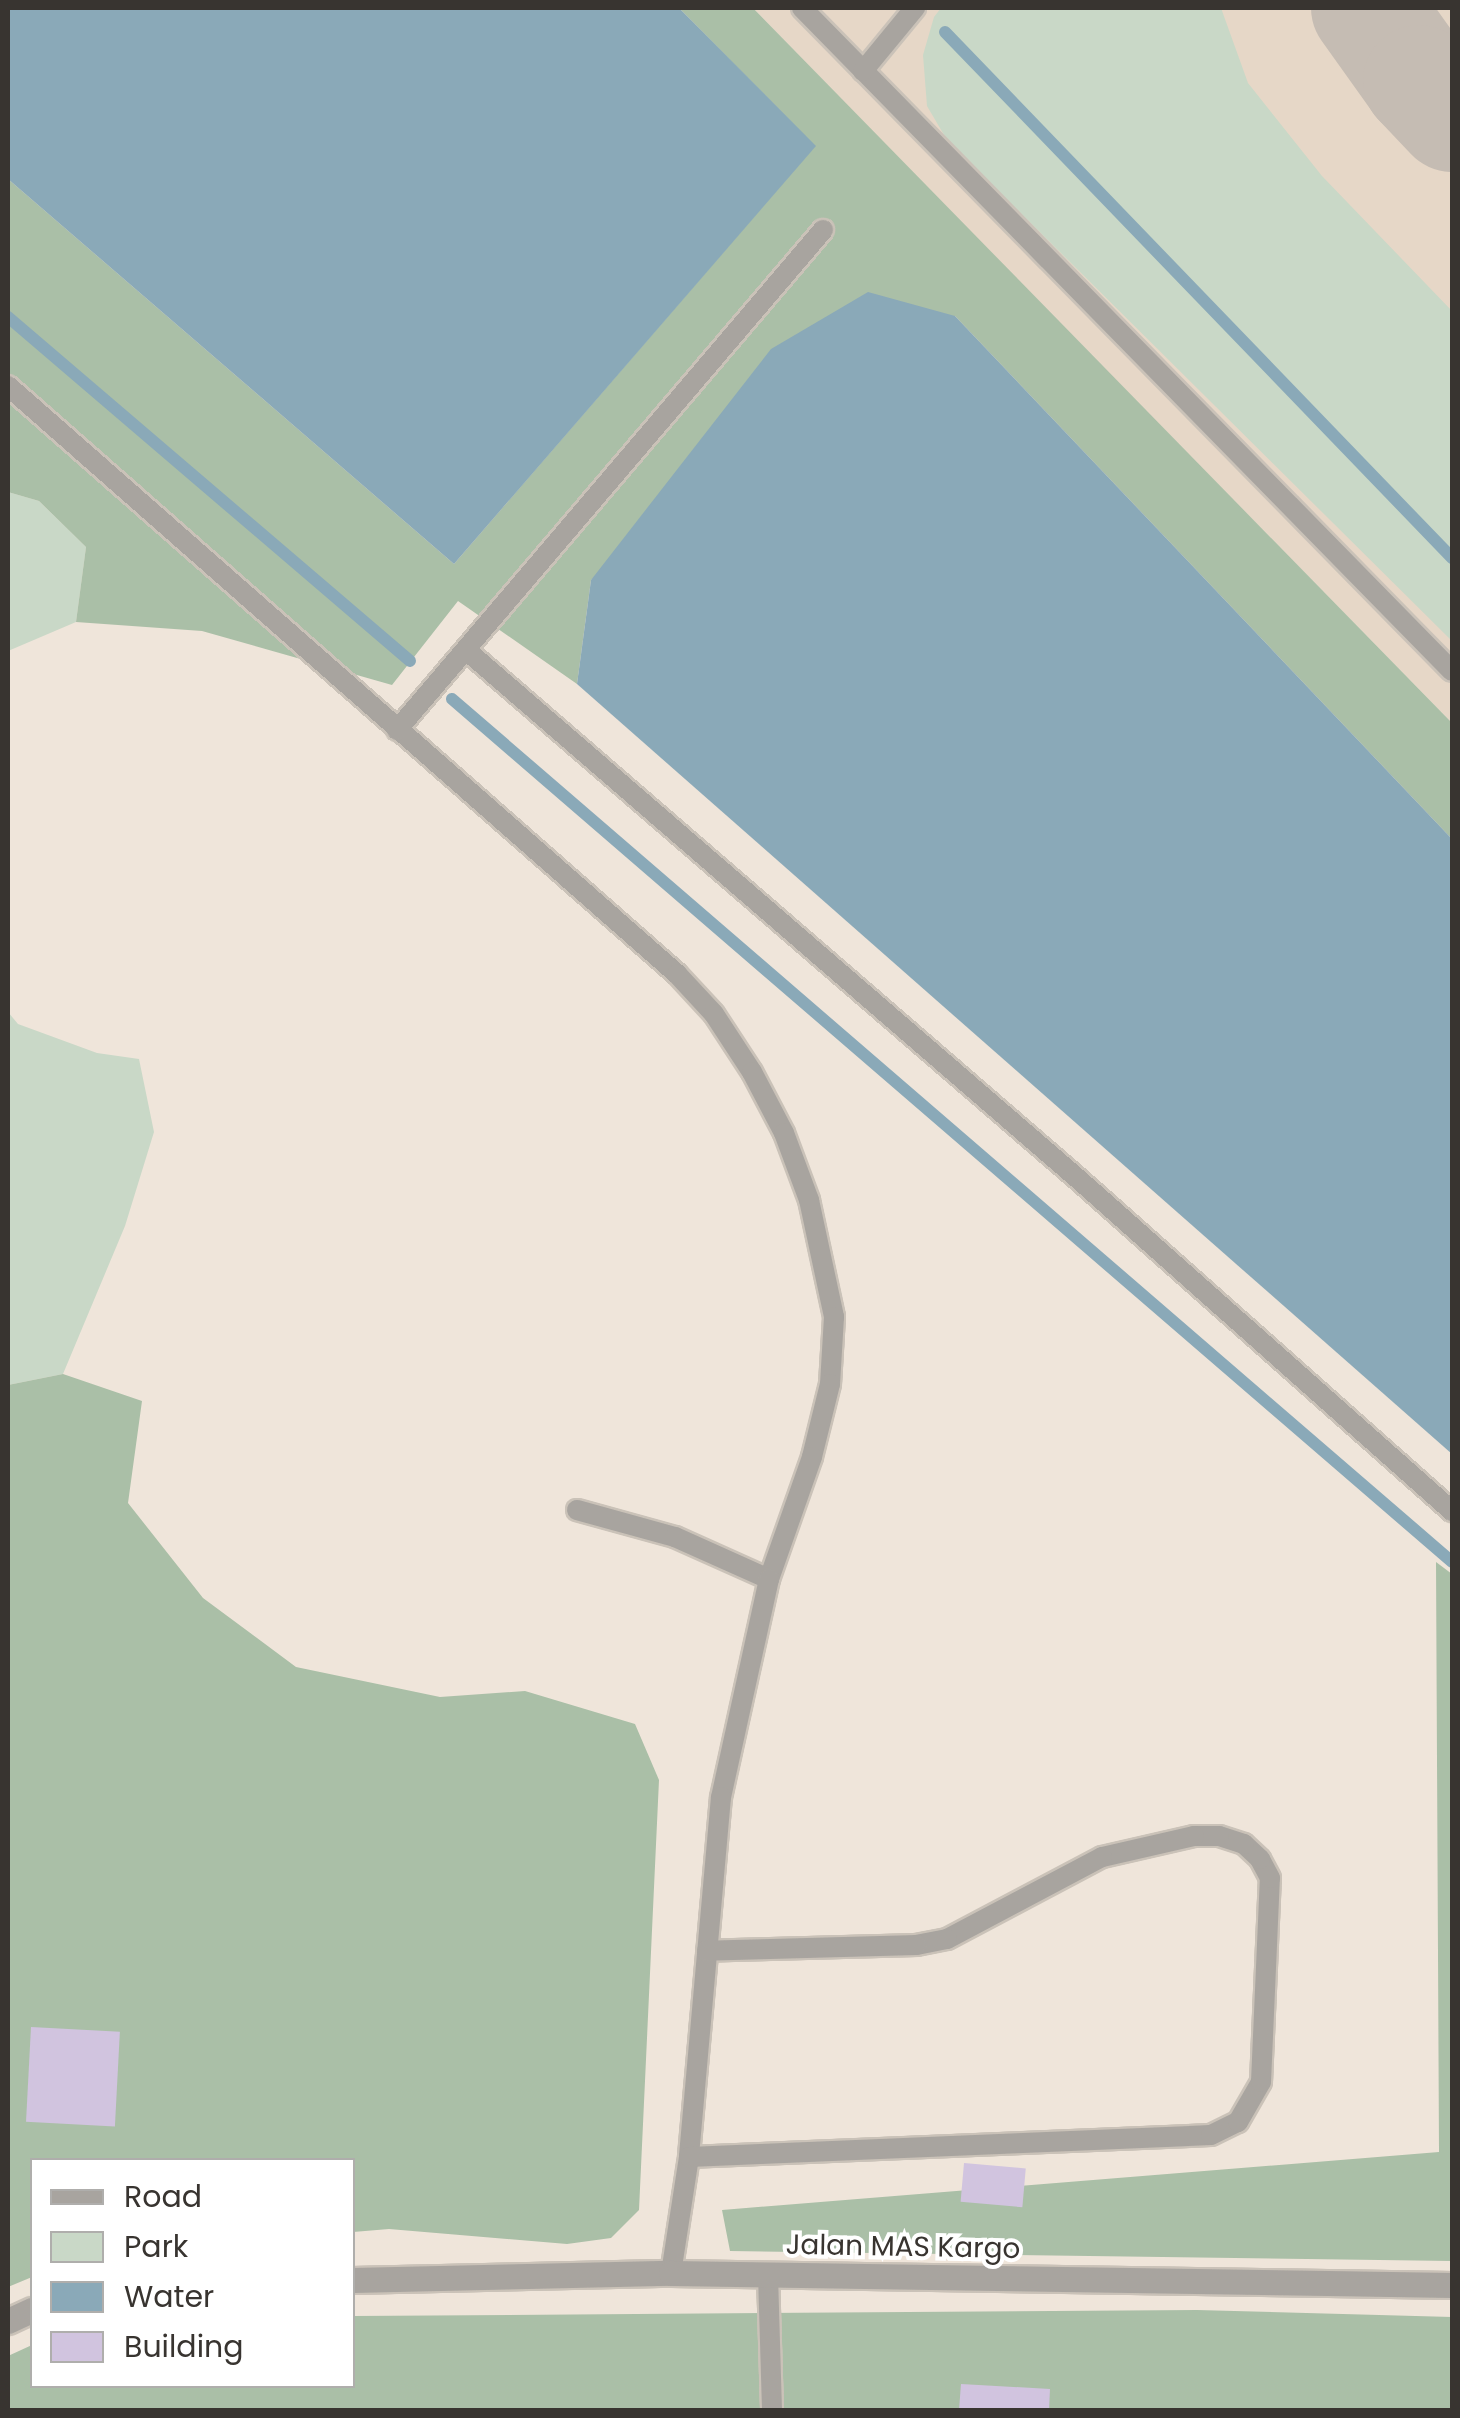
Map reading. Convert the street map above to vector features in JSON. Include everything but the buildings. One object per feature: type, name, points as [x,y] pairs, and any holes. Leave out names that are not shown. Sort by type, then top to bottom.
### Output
[{"type":"street","name":"Jalan MAS Kargo","points":[[355,2280],[671,2273],[1452,2286]]},
{"type":"lane","points":[[802,8],[1452,672]]},
{"type":"lane","points":[[863,71],[915,8]]},
{"type":"lane","points":[[397,730],[823,230]]},
{"type":"lane","points":[[8,386],[677,974],[714,1014],[784,1133],[809,1200],[834,1317],[830,1384],[812,1457],[768,1580],[721,1797],[689,2157],[671,2273]]},
{"type":"lane","points":[[466,650],[1077,1178],[1452,1511]]},
{"type":"lane","points":[[577,1510],[676,1537],[768,1580]]},
{"type":"lane","points":[[689,2157],[1211,2135],[1238,2122],[1261,2082],[1270,1878],[1260,1859],[1244,1844],[1219,1836],[1194,1836],[1102,1857],[947,1939],[916,1944],[706,1950]]},
{"type":"lane","points":[[768,2275],[772,2410]]},
{"type":"shaded area","points":[[753,8],[1452,8],[1452,723],[890,149]]},
{"type":"green space","points":[[679,8],[753,8],[1452,723],[1452,839],[955,316],[591,580],[577,684],[458,601],[392,685],[202,631],[76,622],[86,547],[39,501],[8,492],[8,179],[454,564],[815,146]]},
{"type":"green space","points":[[941,8],[1221,8],[1248,83],[1322,176],[1452,311],[1452,641],[947,140],[927,106],[923,55],[934,17]]},
{"type":"green space","points":[[8,492],[39,501],[86,547],[76,622],[8,651]]},
{"type":"green space","points":[[8,1012],[18,1024],[97,1053],[139,1059],[154,1132],[125,1226],[63,1374],[8,1385]]},
{"type":"green space","points":[[63,1374],[142,1401],[128,1503],[203,1598],[296,1667],[440,1697],[525,1691],[635,1724],[659,1780],[639,2210],[611,2238],[567,2244],[389,2229],[355,2232],[355,2158],[30,2158],[30,2278],[8,2287],[8,1385]]},
{"type":"green space","points":[[1436,1562],[1452,1574],[1452,2261],[730,2251],[722,2210],[1439,2152]]},
{"type":"green space","points":[[1197,2310],[1452,2317],[1452,2410],[8,2410],[8,2356],[30,2346],[30,2388],[355,2388],[355,2316]]},
{"type":"water","points":[[8,8],[679,8],[816,146],[454,564],[8,179]]},
{"type":"water","points":[[868,292],[955,316],[1452,839],[1452,1454],[577,684],[591,580],[771,349]]},
{"type":"waterway","points":[[945,32],[1452,558]]},
{"type":"waterway","points":[[8,317],[410,661]]},
{"type":"waterway","points":[[452,699],[1452,1562]]},
{"type":"taxiway","points":[[1367,8],[1419,81],[1452,116]]}]
